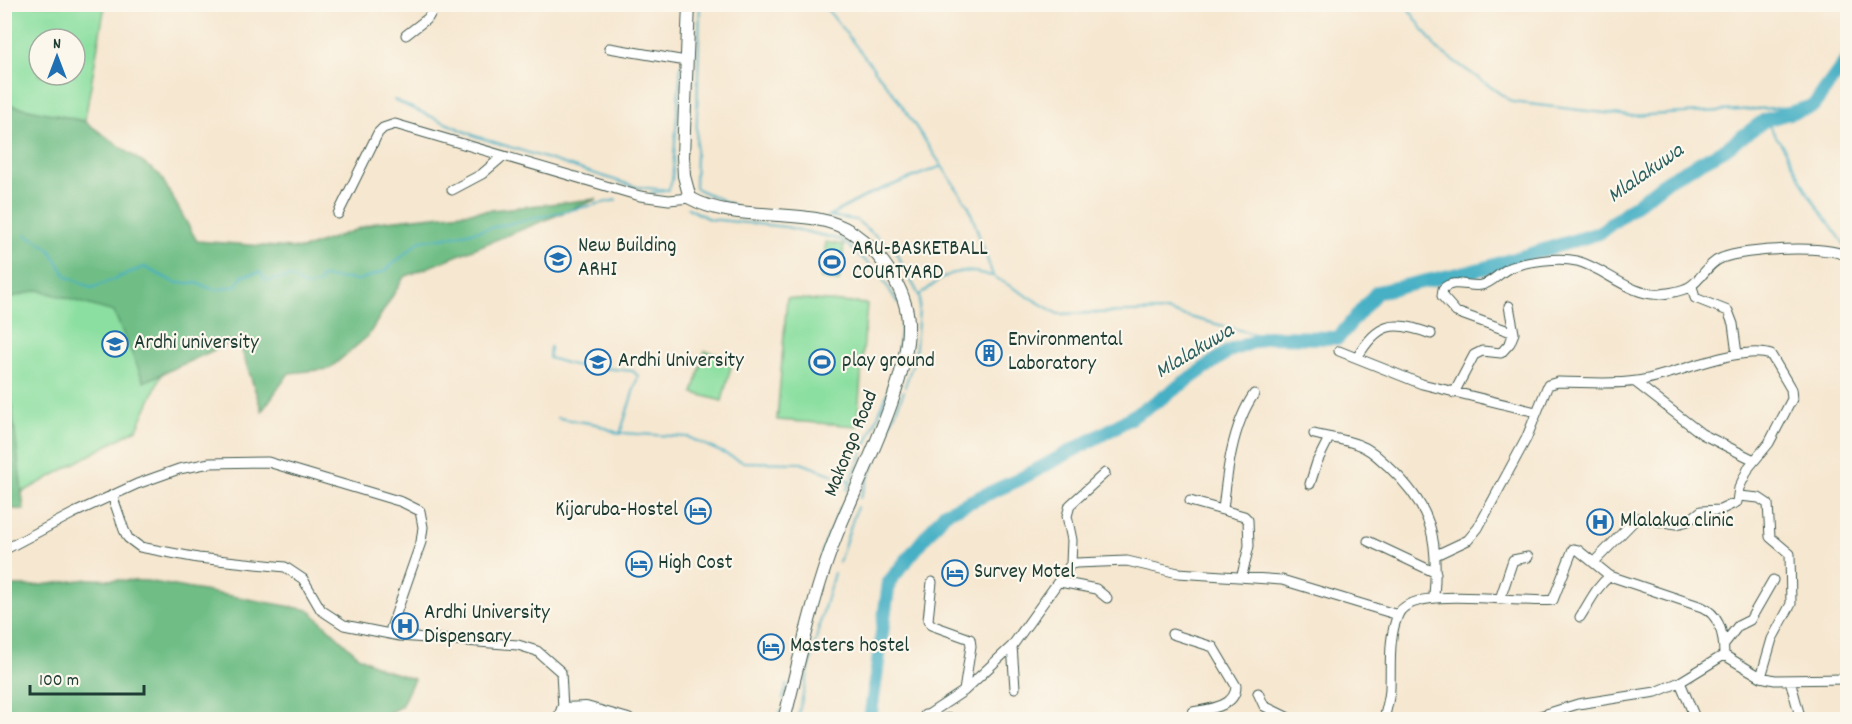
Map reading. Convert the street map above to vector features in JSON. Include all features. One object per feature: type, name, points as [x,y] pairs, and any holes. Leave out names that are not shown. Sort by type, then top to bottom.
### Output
[{"type":"street","points":[[406,35],[428,18],[436,4]]},
{"type":"street","points":[[338,214],[378,133],[388,125],[401,125],[640,196],[669,200],[690,198],[684,176],[683,156],[689,4]]},
{"type":"street","points":[[609,48],[686,61]]},
{"type":"street","points":[[452,190],[482,174],[503,156]]},
{"type":"street","name":"Makongo Road","points":[[690,198],[714,209],[805,219],[848,230],[863,242],[888,270],[901,295],[908,320],[903,362],[821,578],[784,720]]},
{"type":"street","points":[[1514,333],[1456,312],[1443,300],[1443,289],[1451,284],[1482,285],[1515,266],[1563,260],[1591,266],[1649,293],[1661,294],[1692,286],[1704,270],[1718,260],[1732,255],[1833,250],[1848,257]]},
{"type":"street","points":[[1692,286],[1695,297],[1725,309],[1731,315],[1737,354]]},
{"type":"street","points":[[1454,393],[1474,355],[1482,351],[1501,353],[1510,343],[1514,333],[1509,306]]},
{"type":"street","points":[[1357,358],[1371,336],[1396,325],[1405,325],[1431,334]]},
{"type":"street","points":[[1339,351],[1414,381],[1536,412]]},
{"type":"street","points":[[1436,555],[1468,540],[1478,528],[1505,482],[1546,389],[1552,383],[1635,382],[1737,354],[1759,351],[1771,355],[1791,389],[1792,399],[1775,433],[1754,460],[1739,488],[1737,502],[1731,506],[1701,511],[1684,523],[1667,524],[1636,518],[1594,562]]},
{"type":"street","points":[[1635,382],[1702,434],[1754,460]]},
{"type":"street","points":[[1223,510],[1237,435],[1244,409],[1254,393]]},
{"type":"street","points":[[1314,434],[1360,445],[1401,478],[1421,503],[1429,520],[1436,555],[1434,596]]},
{"type":"street","points":[[1310,484],[1317,462],[1329,438]]},
{"type":"street","points":[[4,550],[112,495],[179,469],[210,463],[255,461],[293,469],[412,505],[423,519],[422,534],[391,628],[394,633]]},
{"type":"street","points":[[922,717],[964,691],[1012,646],[1060,582],[1071,564],[1072,540],[1067,516],[1070,505],[1105,473]]},
{"type":"street","points":[[112,495],[128,538],[140,547],[198,558],[285,567],[303,579],[321,610],[333,619],[357,629],[409,637],[518,645],[537,651],[561,672],[561,714],[586,708],[628,720]]},
{"type":"street","points":[[1739,496],[1759,498],[1768,504],[1770,537],[1790,554],[1791,604],[1772,639],[1761,677]]},
{"type":"street","points":[[1190,501],[1244,516],[1248,520],[1249,546],[1242,575]]},
{"type":"street","points":[[1368,541],[1436,573]]},
{"type":"street","points":[[1384,720],[1390,689],[1391,646],[1398,615],[1402,609],[1434,596],[1553,600],[1571,551],[1578,550],[1610,576],[1708,610],[1717,621],[1724,644],[1724,655]]},
{"type":"street","points":[[1500,599],[1511,563],[1515,558],[1528,556]]},
{"type":"street","points":[[1071,564],[1127,561],[1178,573],[1242,575],[1281,580],[1398,615]]},
{"type":"street","points":[[1580,617],[1591,602],[1596,588],[1610,576]]},
{"type":"street","points":[[1724,644],[1738,626],[1750,620],[1773,580]]},
{"type":"street","points":[[932,582],[928,620],[931,625],[970,639],[964,691]]},
{"type":"street","points":[[1060,582],[1096,589],[1107,598]]},
{"type":"street","points":[[1172,634],[1213,647],[1236,686],[1236,693],[1231,701],[1193,712],[1189,720]]},
{"type":"street","points":[[1012,646],[1015,688]]},
{"type":"street","points":[[1724,655],[1761,677],[1790,680],[1848,679]]},
{"type":"street","points":[[1527,720],[1578,705],[1656,692],[1680,682],[1724,655]]},
{"type":"street","points":[[1790,680],[1801,720]]},
{"type":"street","points":[[1680,682],[1696,720]]},
{"type":"street","points":[[1258,693],[1258,700],[1264,706],[1293,720]]},
{"type":"street","points":[[922,717],[956,720]]},
{"type":"green space","points":[[5,5],[105,5],[67,222],[175,345],[137,429],[5,502]]},
{"type":"green space","points":[[10,105],[84,121],[160,175],[197,241],[303,249],[377,222],[597,199],[404,277],[368,336],[329,369],[289,373],[262,411],[238,339],[144,382],[114,312],[38,290],[5,299],[4,109]]},
{"type":"green space","name":"ARU-BASKETBALL COURTYARD","points":[[826,242],[844,245],[839,281],[821,279]]},
{"type":"green space","name":"play ground","points":[[787,298],[867,304],[857,426],[777,420]]},
{"type":"green space","points":[[5,347],[24,510],[5,508]]},
{"type":"green space","points":[[705,351],[733,359],[722,401],[693,393]]},
{"type":"green space","points":[[89,579],[147,581],[309,610],[358,656],[382,669],[414,679],[401,706],[379,719],[5,719],[5,586],[33,586]]},
{"type":"waterway","points":[[700,4],[695,188],[735,206]]},
{"type":"waterway","points":[[823,4],[896,97],[969,207],[993,276],[1058,314],[1166,311],[1266,337]]},
{"type":"waterway","points":[[1405,4],[1437,49],[1512,102],[1630,116],[1813,106]]},
{"type":"waterway","name":"Mlalakuwa","points":[[870,720],[889,582],[945,513],[1018,480],[1112,429],[1156,402],[1229,351],[1266,337],[1338,338],[1377,292],[1485,268],[1599,233],[1668,180],[1725,149],[1765,120],[1813,106],[1848,58]]},
{"type":"waterway","points":[[669,189],[672,181],[681,64]]},
{"type":"waterway","points":[[394,100],[475,136],[637,187],[668,190]]},
{"type":"waterway","points":[[1765,120],[1786,151],[1809,195],[1848,249]]},
{"type":"waterway","points":[[828,216],[872,193],[942,166]]},
{"type":"waterway","points":[[651,193],[663,191]]},
{"type":"waterway","points":[[25,234],[49,248],[66,276],[92,288],[144,267],[176,283],[196,283],[215,290],[236,286],[242,276],[260,272],[266,281],[290,277],[305,286],[319,284],[321,277],[359,280],[385,271],[420,241],[454,236],[616,200]]},
{"type":"waterway","points":[[688,208],[709,219],[786,227],[842,240],[878,272],[898,303]]},
{"type":"waterway","points":[[827,216],[856,220],[895,251],[920,297],[915,357],[905,386]]},
{"type":"waterway","points":[[919,296],[944,277],[952,274],[969,271],[991,276]]},
{"type":"waterway","points":[[896,368],[902,314]]},
{"type":"waterway","points":[[550,347],[549,358],[573,365],[633,371],[638,376],[620,434],[596,424],[558,418]]},
{"type":"waterway","points":[[847,490],[892,382]]},
{"type":"waterway","points":[[860,498],[904,391]]},
{"type":"waterway","points":[[622,433],[688,437],[743,462],[801,463],[850,481]]},
{"type":"waterway","points":[[839,562],[857,507]]},
{"type":"waterway","points":[[819,566],[823,548],[840,508]]},
{"type":"waterway","points":[[797,720],[834,573]]},
{"type":"waterway","points":[[783,699],[787,685]]},
{"type":"waterway","points":[[578,699],[661,720]]},
{"type":"waterway","points":[[778,720],[780,711]]},
{"type":"place","name":"New Building ARHI","points":[[558,259]]},
{"type":"place","name":"ARU-BASKETBALL COURTYARD","points":[[832,262]]},
{"type":"place","name":"Ardhi university","points":[[115,344]]},
{"type":"place","name":"Environmental Laboratory","points":[[989,353]]},
{"type":"place","name":"Ardhi University","points":[[598,362]]},
{"type":"place","name":"play ground","points":[[822,362]]},
{"type":"place","name":"Kijaruba-Hostel","points":[[698,511]]},
{"type":"place","name":"Mlalakua clinic","points":[[1600,522]]},
{"type":"place","name":"High Cost","points":[[639,564]]},
{"type":"place","name":"Survey Motel","points":[[955,573]]},
{"type":"place","name":"Ardhi University Dispensary","points":[[405,626]]},
{"type":"place","name":"Masters hostel","points":[[771,647]]}]
